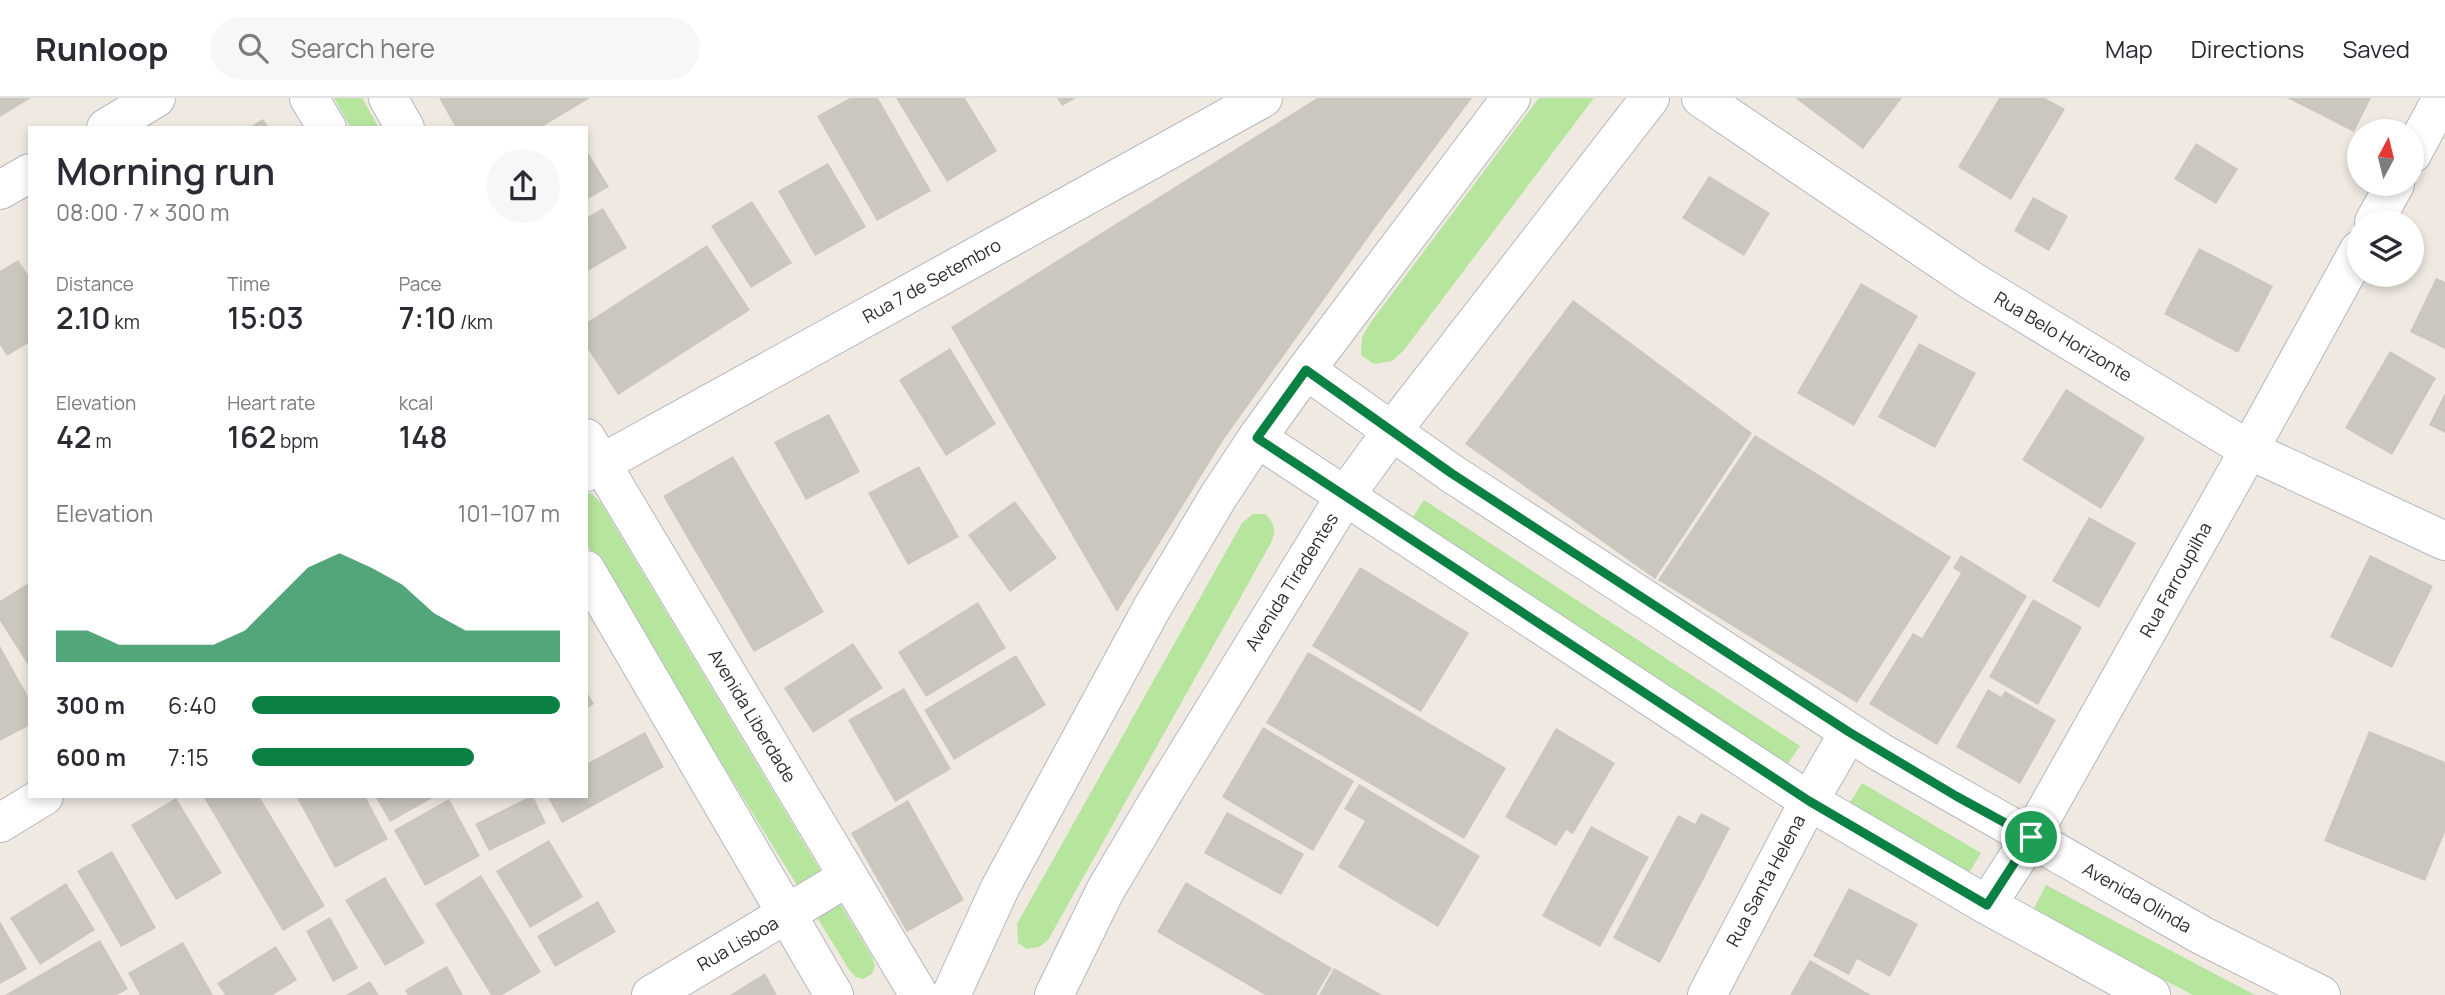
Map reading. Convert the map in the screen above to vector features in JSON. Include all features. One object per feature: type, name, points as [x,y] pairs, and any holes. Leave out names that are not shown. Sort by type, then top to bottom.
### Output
[{"type":"street","points":[[109,126],[156,98]]},
{"type":"street","points":[[309,98],[326,126]]},
{"type":"street","points":[[388,98],[404,126]]},
{"type":"street","name":"Rua 7 de Setembro","points":[[591,458],[1263,98]]},
{"type":"street","points":[[951,995],[1000,888],[1152,608],[1218,498],[1306,370],[1511,98]]},
{"type":"street","name":"Avenida Tiradentes","points":[[1054,995],[1105,891],[1345,496],[1392,431],[1650,98]]},
{"type":"street","name":"Rua Belo Horizonte","points":[[1701,98],[1972,281],[2249,450],[2445,541]]},
{"type":"street","points":[[2424,132],[2442,98]]},
{"type":"street","points":[[0,190],[28,174]]},
{"type":"street","name":"Rua Farroupilha","points":[[1987,905],[2031,837],[2347,272]]},
{"type":"street","name":"Avenida Olinda","points":[[1306,370],[1451,473],[1849,732],[2203,936],[2321,995]]},
{"type":"street","points":[[1257,438],[1809,801],[1987,905],[2151,995]]},
{"type":"street","name":"Avenida Liberdade","points":[[591,458],[919,995]]},
{"type":"street","points":[[588,573],[834,995]]},
{"type":"street","name":"Rua Santa Helena","points":[[1707,995],[1809,801],[1849,732]]},
{"type":"street","points":[[0,822],[41,798]]},
{"type":"street","name":"Rua Lisboa","points":[[651,995],[848,877]]},
{"type":"green space","points":[[334,98],[362,98],[378,126],[350,126]]},
{"type":"green space","points":[[1539,98],[1594,98],[1404,350],[1392,361],[1374,364],[1361,355],[1362,337],[1371,322]]},
{"type":"green space","points":[[591,493],[601,503],[872,957],[875,965],[872,974],[863,979],[850,971],[588,546],[588,494]]},
{"type":"green space","points":[[1424,500],[1800,746],[1784,769],[1409,523]]},
{"type":"green space","points":[[1253,514],[1266,514],[1271,521],[1274,531],[1271,543],[1048,940],[1039,947],[1027,949],[1018,943],[1017,924],[1242,523]]},
{"type":"green space","points":[[1862,783],[1981,853],[1967,876],[1848,806]]},
{"type":"green space","points":[[2046,885],[2255,995],[2193,995],[2032,912]]},
{"type":"building","points":[[0,98],[31,98],[0,117]]},
{"type":"building","points":[[439,98],[590,98],[543,126],[455,126]]},
{"type":"building","points":[[850,98],[878,98],[931,191],[877,221],[817,116]]},
{"type":"building","points":[[896,98],[965,98],[997,151],[947,182]]},
{"type":"building","points":[[1057,98],[1076,98],[1062,106]]},
{"type":"building","points":[[1317,98],[1472,98],[1224,439],[1117,612],[951,327]]},
{"type":"building","points":[[1795,98],[1902,98],[1863,149]]},
{"type":"building","points":[[1999,98],[2045,98],[2065,109],[2011,200],[1958,167]]},
{"type":"building","points":[[2287,98],[2371,98],[2360,119],[2347,119],[2347,128]]},
{"type":"building","points":[[263,119],[268,126],[251,126]]},
{"type":"building","points":[[2196,143],[2238,169],[2216,204],[2174,179]]},
{"type":"building","points":[[588,152],[609,187],[588,199]]},
{"type":"building","points":[[828,163],[866,227],[815,256],[778,191]]},
{"type":"building","points":[[1709,176],[1770,213],[1744,256],[1682,218]]},
{"type":"building","points":[[2033,197],[2068,216],[2049,251],[2014,231]]},
{"type":"building","points":[[752,201],[792,263],[751,288],[711,226]]},
{"type":"building","points":[[603,208],[627,248],[588,271],[588,217]]},
{"type":"building","points":[[707,245],[750,310],[618,395],[588,349],[588,322]]},
{"type":"building","points":[[2199,248],[2273,286],[2238,353],[2164,314]]},
{"type":"building","points":[[18,260],[28,275],[28,343],[7,356],[0,345],[0,271]]},
{"type":"building","points":[[2436,278],[2445,282],[2445,349],[2410,332]]},
{"type":"building","points":[[1861,283],[1918,316],[1854,426],[1797,393]]},
{"type":"building","points":[[1573,300],[1752,433],[1655,579],[1465,444]]},
{"type":"building","points":[[1919,343],[1976,373],[1935,448],[1878,417]]},
{"type":"building","points":[[950,348],[996,424],[946,456],[899,380]]},
{"type":"building","points":[[2390,351],[2436,378],[2392,455],[2345,428]]},
{"type":"building","points":[[2066,389],[2145,438],[2101,509],[2022,460]]},
{"type":"building","points":[[2445,393],[2445,433],[2429,425]]},
{"type":"building","points":[[829,414],[860,472],[806,500],[774,442]]},
{"type":"building","points":[[1755,435],[1951,557],[1857,703],[1658,580]]},
{"type":"building","points":[[733,456],[824,612],[754,652],[663,496]]},
{"type":"building","points":[[919,466],[959,537],[908,565],[868,493]]},
{"type":"building","points":[[1015,501],[1057,558],[1010,592],[968,535]]},
{"type":"building","points":[[2089,517],[2136,543],[2099,608],[2052,581]]},
{"type":"building","points":[[1961,555],[2027,596],[1937,745],[1869,704],[1913,633],[1922,638],[1961,573],[1953,568]]},
{"type":"building","points":[[2370,555],[2433,586],[2392,668],[2330,637]]},
{"type":"building","points":[[1360,567],[1469,633],[1421,712],[1312,646]]},
{"type":"building","points":[[28,583],[28,665],[0,621],[0,601]]},
{"type":"building","points":[[2033,599],[2082,627],[2038,705],[1989,677]]},
{"type":"building","points":[[978,602],[1006,648],[926,697],[898,652]]},
{"type":"building","points":[[853,643],[883,688],[813,733],[784,688]]},
{"type":"building","points":[[0,646],[28,696],[28,726],[0,741]]},
{"type":"building","points":[[1308,652],[1506,768],[1464,839],[1266,723]]},
{"type":"building","points":[[1016,655],[1046,705],[954,760],[924,710]]},
{"type":"building","points":[[904,688],[951,769],[895,802],[848,720]]},
{"type":"building","points":[[1988,689],[2001,697],[2005,691],[2056,720],[2020,784],[1956,747]]},
{"type":"building","points":[[588,694],[594,704],[588,708]]},
{"type":"building","points":[[1263,727],[1354,781],[1313,851],[1222,797]]},
{"type":"building","points":[[1556,728],[1615,763],[1573,834],[1566,830],[1556,846],[1505,817]]},
{"type":"building","points":[[2369,731],[2445,762],[2445,832],[2425,881],[2324,841]]},
{"type":"building","points":[[645,732],[664,767],[562,823],[548,798],[588,798],[588,763]]},
{"type":"building","points":[[1359,784],[1480,856],[1438,927],[1338,867],[1365,821],[1344,809]]},
{"type":"building","points":[[176,798],[222,873],[176,900],[131,825]]},
{"type":"building","points":[[204,798],[260,798],[325,906],[283,931]]},
{"type":"building","points":[[297,798],[366,798],[388,839],[335,868]]},
{"type":"building","points":[[376,798],[432,798],[390,822]]},
{"type":"building","points":[[527,798],[534,798],[546,823],[489,851],[475,824]]},
{"type":"building","points":[[449,799],[480,856],[425,886],[394,830]]},
{"type":"building","points":[[908,800],[964,900],[907,932],[851,833]]},
{"type":"building","points":[[1227,812],[1304,854],[1281,895],[1204,853]]},
{"type":"building","points":[[1701,813],[1730,828],[1660,963],[1613,938],[1678,815],[1695,824]]},
{"type":"building","points":[[1591,826],[1649,857],[1600,947],[1542,916]]},
{"type":"building","points":[[549,840],[583,897],[530,928],[496,871]]},
{"type":"building","points":[[112,851],[156,928],[121,947],[77,871]]},
{"type":"building","points":[[481,875],[541,972],[502,995],[491,995],[435,904]]},
{"type":"building","points":[[385,877],[425,943],[385,966],[345,900]]},
{"type":"building","points":[[1186,882],[1332,968],[1316,995],[1265,995],[1157,932]]},
{"type":"building","points":[[66,883],[95,930],[40,965],[10,918]]},
{"type":"building","points":[[1849,888],[1918,924],[1890,977],[1857,959],[1849,975],[1813,956]]},
{"type":"building","points":[[598,901],[616,932],[555,967],[537,936]]},
{"type":"building","points":[[330,917],[358,968],[333,982],[306,931]]},
{"type":"building","points":[[0,921],[27,969],[0,984]]},
{"type":"building","points":[[100,940],[128,989],[117,995],[5,995]]},
{"type":"building","points":[[183,942],[213,995],[140,995],[128,973]]},
{"type":"building","points":[[276,946],[297,980],[273,995],[225,995],[217,983]]},
{"type":"building","points":[[1810,960],[1871,995],[1790,995]]},
{"type":"building","points":[[447,966],[463,995],[408,995],[405,990]]},
{"type":"building","points":[[1334,968],[1382,995],[1319,995]]},
{"type":"building","points":[[765,973],[777,995],[730,995]]},
{"type":"building","points":[[370,981],[379,995],[346,995]]},
{"type":"route","points":[[1306,370],[1451,473],[1880,752],[2031,837],[1987,905],[1809,801],[1257,438],[1306,370]]}]
